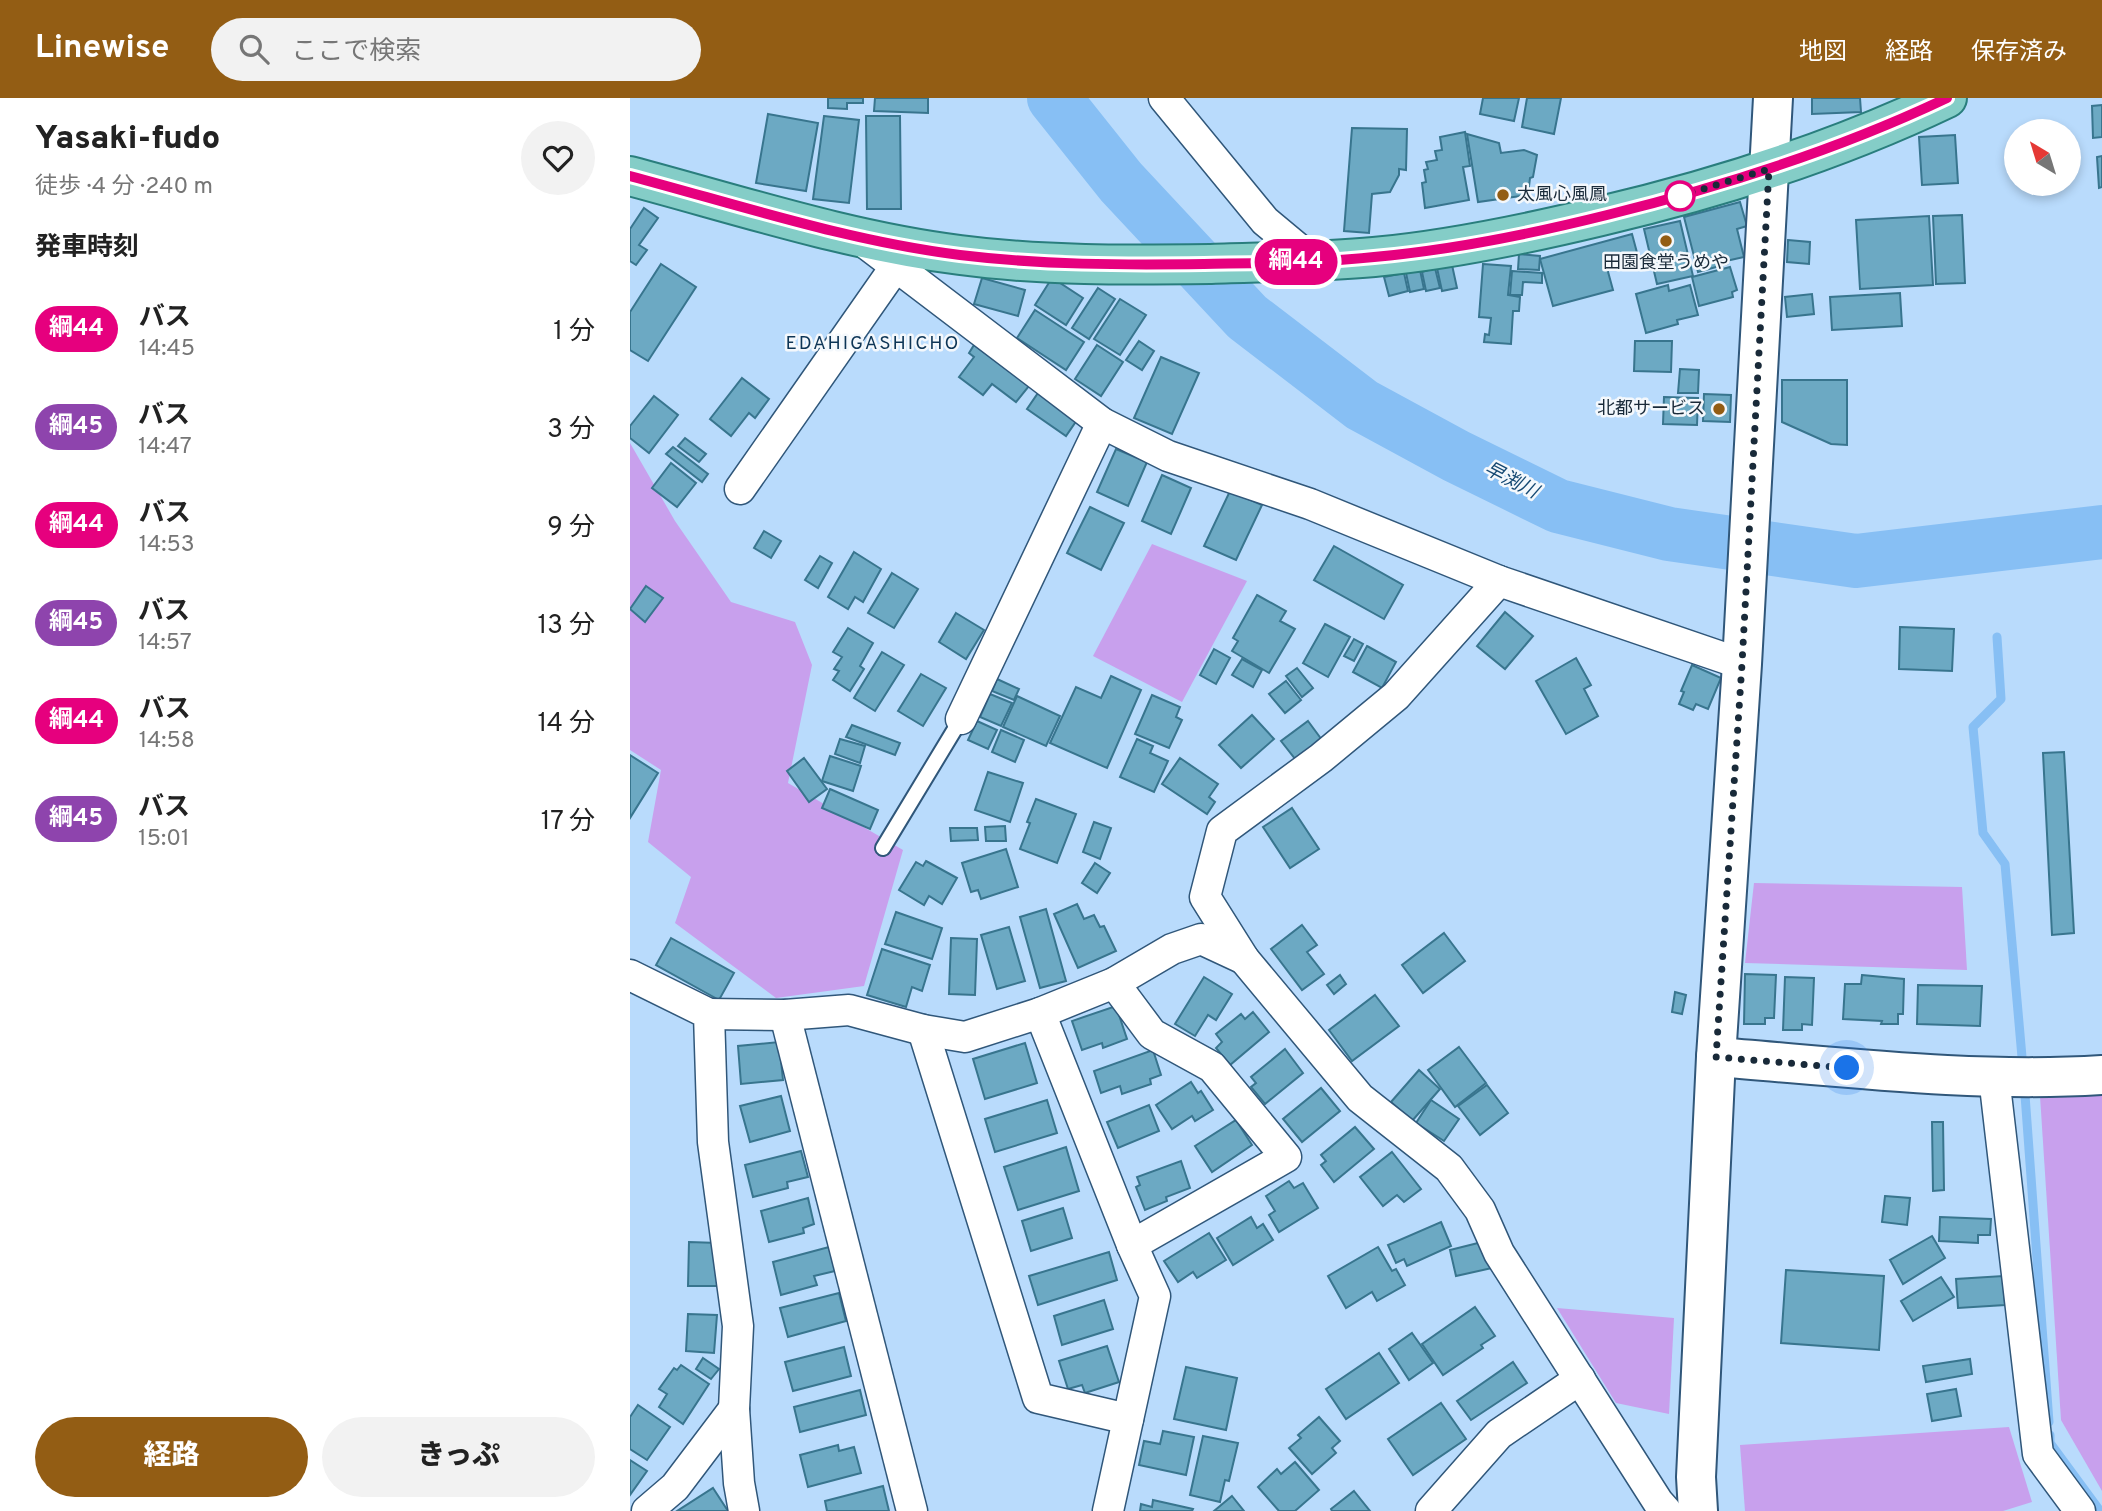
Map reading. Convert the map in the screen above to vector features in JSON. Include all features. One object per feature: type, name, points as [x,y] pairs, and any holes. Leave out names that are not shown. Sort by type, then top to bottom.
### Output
[{"type":"main road","points":[[630,176],[857,237],[958,255],[1061,265],[1309,261],[1409,253],[1524,235],[1665,201],[1769,169],[1895,123],[1947,98]]},
{"type":"street","points":[[1164,98],[1265,221],[1309,261]]},
{"type":"street","points":[[1698,1511],[1696,1477],[1716,1057],[1742,664],[1773,98]]},
{"type":"street","points":[[857,237],[1102,423],[1168,456],[1310,504],[1499,581],[1742,664]]},
{"type":"street","points":[[740,489],[897,266]]},
{"type":"street","points":[[961,719],[1102,423]]},
{"type":"street","points":[[1499,581],[1396,696],[1321,758],[1222,831],[1205,897],[1244,959],[1360,1098],[1449,1168],[1480,1210],[1499,1253],[1666,1511]]},
{"type":"street","points":[[630,975],[709,1014],[785,1015],[849,1010],[923,1030],[965,1037],[1040,1013],[1114,983],[1172,949],[1201,939],[1244,959]]},
{"type":"street","points":[[1114,983],[1152,1034],[1212,1067],[1286,1157],[1132,1245]]},
{"type":"street","points":[[1040,1013],[1132,1245],[1155,1296],[1108,1511]]},
{"type":"street","points":[[709,1014],[713,1142],[737,1326],[734,1409],[739,1483],[744,1511]]},
{"type":"street","points":[[785,1015],[912,1511]]},
{"type":"street","points":[[923,1030],[1038,1398],[1128,1419]]},
{"type":"street","points":[[1716,1057],[1951,1076],[2054,1078],[2102,1074]]},
{"type":"street","points":[[1994,1077],[2038,1454],[2080,1511]]},
{"type":"street","points":[[1431,1511],[1499,1434],[1580,1379]]},
{"type":"street","points":[[647,1511],[675,1487],[734,1409]]},
{"type":"lane","points":[[883,848],[961,719]]},
{"type":"shaded area","points":[[630,443],[675,521],[731,602],[795,622],[812,665],[788,783],[903,850],[864,986],[776,998],[675,923],[691,877],[648,842],[661,770],[630,750]]},
{"type":"shaded area","points":[[1152,544],[1247,581],[1182,702],[1093,656]]},
{"type":"shaded area","points":[[1754,883],[1962,887],[1967,970],[1745,963]]},
{"type":"shaded area","points":[[2102,1091],[2102,1491],[2061,1420],[2040,1096]]},
{"type":"shaded area","points":[[1557,1308],[1674,1318],[1669,1414],[1616,1403]]},
{"type":"shaded area","points":[[2009,1427],[2032,1502],[2003,1511],[1745,1511],[1740,1445]]},
{"type":"building","points":[[828,98],[863,98],[863,103],[847,103],[847,109],[828,108]]},
{"type":"building","points":[[875,98],[928,98],[928,113],[874,111]]},
{"type":"building","points":[[1483,98],[1519,98],[1514,121],[1480,114]]},
{"type":"building","points":[[1527,98],[1561,98],[1554,134],[1522,127]]},
{"type":"building","points":[[1812,98],[1860,98],[1861,112],[1812,114]]},
{"type":"building","points":[[2102,105],[2102,137],[2093,138],[2092,106]]},
{"type":"building","points":[[768,114],[818,123],[806,191],[756,183]]},
{"type":"building","points":[[824,116],[859,120],[849,203],[813,199]]},
{"type":"building","points":[[866,116],[900,116],[901,209],[867,209]]},
{"type":"building","points":[[1352,128],[1407,129],[1406,170],[1399,169],[1399,175],[1390,192],[1372,194],[1369,233],[1344,231]]},
{"type":"building","points":[[1465,132],[1470,166],[1463,167],[1469,200],[1425,208],[1422,183],[1426,182],[1426,162],[1437,160],[1435,151],[1442,150],[1440,137]]},
{"type":"building","points":[[1467,134],[1499,143],[1501,153],[1524,150],[1537,155],[1528,195],[1478,202]]},
{"type":"building","points":[[1955,135],[1958,183],[1922,185],[1919,137]]},
{"type":"building","points":[[2102,156],[2102,187],[2099,188],[2097,157]]},
{"type":"building","points":[[1740,202],[1747,226],[1737,229],[1744,257],[1698,272],[1684,217]]},
{"type":"building","points":[[644,208],[658,218],[639,245],[647,250],[636,265],[630,261],[630,229]]},
{"type":"building","points":[[1962,215],[1965,283],[1936,284],[1933,216]]},
{"type":"building","points":[[1929,216],[1933,285],[1860,289],[1856,220]]},
{"type":"building","points":[[1680,221],[1693,276],[1657,284],[1644,229]]},
{"type":"building","points":[[1632,234],[1639,260],[1607,268],[1613,290],[1553,306],[1540,259]]},
{"type":"building","points":[[1788,240],[1810,242],[1809,264],[1787,262]]},
{"type":"building","points":[[1519,254],[1540,256],[1539,270],[1518,269]]},
{"type":"building","points":[[661,264],[696,287],[648,361],[630,350],[630,312]]},
{"type":"building","points":[[1483,264],[1511,266],[1508,295],[1520,297],[1519,311],[1513,311],[1511,344],[1484,342],[1485,334],[1489,335],[1491,318],[1479,317]]},
{"type":"building","points":[[1452,265],[1457,288],[1442,291],[1437,268]]},
{"type":"building","points":[[1730,267],[1737,290],[1732,292],[1733,297],[1699,306],[1692,277]]},
{"type":"building","points":[[1435,268],[1440,288],[1426,291],[1422,272]]},
{"type":"building","points":[[1420,270],[1424,289],[1410,292],[1406,273]]},
{"type":"building","points":[[1512,271],[1542,273],[1542,283],[1523,282],[1522,295],[1510,295]]},
{"type":"building","points":[[1404,273],[1408,291],[1389,296],[1384,277]]},
{"type":"building","points":[[982,278],[1025,290],[1018,316],[974,304]]},
{"type":"building","points":[[1050,281],[1060,283],[1083,298],[1066,325],[1035,305]]},
{"type":"building","points":[[1668,285],[1669,291],[1690,285],[1698,315],[1677,320],[1678,324],[1646,333],[1636,294]]},
{"type":"building","points":[[1098,288],[1115,299],[1089,339],[1072,328]]},
{"type":"building","points":[[1900,293],[1902,326],[1832,330],[1830,297]]},
{"type":"building","points":[[1812,294],[1814,314],[1787,317],[1785,297]]},
{"type":"building","points":[[1120,299],[1146,315],[1120,355],[1094,339]]},
{"type":"building","points":[[1035,310],[1084,342],[1066,370],[1017,338]]},
{"type":"building","points":[[1139,341],[1154,351],[1142,370],[1126,360]]},
{"type":"building","points":[[1635,341],[1672,341],[1671,372],[1634,371]]},
{"type":"building","points":[[974,345],[1029,386],[1016,402],[992,384],[983,395],[959,377],[974,357],[969,353]]},
{"type":"building","points":[[1097,345],[1123,362],[1101,396],[1075,379]]},
{"type":"building","points":[[1161,357],[1199,373],[1172,434],[1134,418]]},
{"type":"building","points":[[1680,369],[1699,370],[1698,393],[1678,393]]},
{"type":"building","points":[[742,378],[769,399],[755,418],[749,413],[731,436],[710,419]]},
{"type":"building","points":[[1782,380],[1847,380],[1847,445],[1831,444],[1782,422]]},
{"type":"building","points":[[1038,393],[1077,420],[1066,436],[1027,409]]},
{"type":"building","points":[[1704,394],[1731,395],[1730,422],[1703,421]]},
{"type":"building","points":[[654,396],[678,415],[649,453],[630,438],[630,426]]},
{"type":"building","points":[[1664,397],[1698,398],[1697,425],[1663,424]]},
{"type":"building","points":[[685,438],[706,454],[699,462],[678,446]]},
{"type":"building","points":[[673,447],[708,474],[702,482],[666,454]]},
{"type":"building","points":[[1116,449],[1147,462],[1128,506],[1097,492]]},
{"type":"building","points":[[671,463],[696,483],[677,507],[652,488]]},
{"type":"building","points":[[1162,475],[1191,488],[1171,534],[1142,521]]},
{"type":"building","points":[[1230,491],[1262,505],[1236,560],[1204,546]]},
{"type":"building","points":[[1090,507],[1124,523],[1101,570],[1067,553]]},
{"type":"building","points":[[764,531],[781,541],[771,558],[754,548]]},
{"type":"building","points":[[1334,546],[1403,585],[1384,619],[1314,580]]},
{"type":"building","points":[[854,552],[881,569],[863,602],[855,597],[848,609],[828,597]]},
{"type":"building","points":[[820,556],[832,563],[818,588],[805,580]]},
{"type":"building","points":[[892,573],[918,589],[894,628],[868,613]]},
{"type":"building","points":[[646,586],[663,598],[645,622],[630,609]]},
{"type":"building","points":[[1257,595],[1286,611],[1280,621],[1295,629],[1269,673],[1232,651],[1238,641],[1233,638]]},
{"type":"building","points":[[1505,612],[1533,636],[1505,669],[1477,646]]},
{"type":"building","points":[[956,613],[984,630],[966,659],[939,642]]},
{"type":"building","points":[[1325,624],[1350,637],[1328,677],[1303,663]]},
{"type":"building","points":[[1900,627],[1954,629],[1952,671],[1899,669]]},
{"type":"building","points":[[848,628],[873,643],[860,666],[864,669],[850,691],[833,680],[839,671],[834,669],[842,657],[833,652]]},
{"type":"building","points":[[1354,639],[1363,644],[1354,661],[1344,656]]},
{"type":"building","points":[[1367,646],[1396,662],[1382,688],[1353,672]]},
{"type":"building","points":[[1214,649],[1230,658],[1216,684],[1200,675]]},
{"type":"building","points":[[882,652],[904,665],[875,711],[854,698]]},
{"type":"building","points":[[1576,658],[1591,685],[1584,689],[1598,716],[1566,734],[1536,681]]},
{"type":"building","points":[[1242,659],[1262,670],[1253,687],[1232,675]]},
{"type":"building","points":[[1692,665],[1721,678],[1708,709],[1696,704],[1693,710],[1679,704],[1684,692],[1681,691]]},
{"type":"building","points":[[1297,668],[1313,688],[1302,697],[1286,676]]},
{"type":"building","points":[[921,674],[946,688],[923,726],[898,711]]},
{"type":"building","points":[[1111,676],[1141,690],[1107,768],[1050,743],[1076,687],[1101,698]]},
{"type":"building","points":[[997,679],[1019,689],[1014,700],[992,691]]},
{"type":"building","points":[[1286,681],[1301,700],[1285,713],[1269,694]]},
{"type":"building","points":[[990,694],[1012,703],[1001,726],[980,717]]},
{"type":"building","points":[[1152,695],[1180,707],[1176,717],[1182,720],[1169,748],[1135,734]]},
{"type":"building","points":[[1017,696],[1060,716],[1046,746],[1003,727]]},
{"type":"building","points":[[1252,715],[1274,739],[1241,768],[1219,745]]},
{"type":"building","points":[[977,721],[997,730],[988,749],[968,740]]},
{"type":"building","points":[[1308,721],[1322,740],[1296,760],[1281,741]]},
{"type":"building","points":[[852,725],[900,743],[895,755],[846,737]]},
{"type":"building","points":[[1001,730],[1024,740],[1015,762],[992,752]]},
{"type":"building","points":[[840,739],[865,746],[860,763],[835,754]]},
{"type":"building","points":[[1137,739],[1153,746],[1150,753],[1168,761],[1154,792],[1120,777]]},
{"type":"building","points":[[2064,752],[2074,933],[2052,935],[2043,753]]},
{"type":"building","points":[[630,755],[658,773],[630,818]]},
{"type":"building","points":[[830,756],[861,766],[853,791],[822,781]]},
{"type":"building","points":[[804,758],[827,789],[809,802],[787,771]]},
{"type":"building","points":[[1180,758],[1218,784],[1209,797],[1215,802],[1207,814],[1162,784]]},
{"type":"building","points":[[988,772],[1023,783],[1010,822],[975,810]]},
{"type":"building","points":[[830,789],[878,810],[870,829],[822,808]]},
{"type":"building","points":[[1036,799],[1076,814],[1057,863],[1020,849]]},
{"type":"building","points":[[1292,808],[1319,849],[1290,868],[1263,827]]},
{"type":"building","points":[[1094,822],[1111,828],[1100,859],[1083,852]]},
{"type":"building","points":[[1005,826],[1006,841],[986,841],[985,827]]},
{"type":"building","points":[[950,828],[977,828],[978,840],[951,841]]},
{"type":"building","points":[[1006,849],[1018,887],[981,899],[978,890],[971,892],[962,863]]},
{"type":"building","points":[[926,861],[957,878],[942,904],[929,896],[924,905],[899,890],[916,862],[923,866]]},
{"type":"building","points":[[1095,863],[1110,873],[1097,893],[1082,883]]},
{"type":"building","points":[[1077,904],[1084,919],[1094,915],[1100,927],[1104,926],[1116,951],[1078,968],[1054,914]]},
{"type":"building","points":[[1046,909],[1066,981],[1040,988],[1020,917]]},
{"type":"building","points":[[896,912],[942,928],[932,959],[885,944]]},
{"type":"building","points":[[1302,925],[1317,945],[1307,952],[1324,974],[1302,990],[1271,949]]},
{"type":"building","points":[[1009,927],[1025,981],[997,989],[981,935]]},
{"type":"building","points":[[1444,933],[1465,961],[1423,993],[1402,965]]},
{"type":"building","points":[[671,938],[734,973],[719,1000],[656,965]]},
{"type":"building","points":[[951,938],[977,939],[975,995],[949,994]]},
{"type":"building","points":[[882,949],[930,965],[922,991],[912,987],[906,1007],[867,995]]},
{"type":"building","points":[[1745,974],[1776,975],[1774,1018],[1765,1018],[1765,1024],[1744,1024]]},
{"type":"building","points":[[1340,975],[1346,984],[1334,994],[1327,985]]},
{"type":"building","points":[[1862,975],[1904,979],[1903,1014],[1898,1014],[1898,1024],[1843,1019],[1845,984],[1861,984]]},
{"type":"building","points":[[1204,977],[1232,994],[1216,1020],[1208,1015],[1195,1036],[1175,1024]]},
{"type":"building","points":[[1785,977],[1814,978],[1812,1025],[1802,1024],[1802,1030],[1783,1030]]},
{"type":"building","points":[[1918,985],[1982,986],[1980,1026],[1917,1024]]},
{"type":"building","points":[[1675,992],[1686,995],[1682,1014],[1672,1012]]},
{"type":"building","points":[[1375,995],[1399,1026],[1352,1061],[1329,1030]]},
{"type":"building","points":[[1116,1006],[1127,1039],[1103,1048],[1102,1043],[1082,1050],[1072,1021]]},
{"type":"building","points":[[1253,1012],[1269,1032],[1230,1065],[1216,1048],[1222,1042],[1216,1034],[1241,1014],[1245,1019]]},
{"type":"building","points":[[779,1042],[783,1080],[741,1084],[738,1046]]},
{"type":"building","points":[[1025,1043],[1037,1083],[985,1099],[973,1059]]},
{"type":"building","points":[[1459,1047],[1486,1083],[1455,1107],[1428,1070]]},
{"type":"building","points":[[1285,1049],[1303,1073],[1265,1104],[1251,1087],[1256,1083],[1251,1077]]},
{"type":"building","points":[[1153,1050],[1161,1075],[1150,1079],[1151,1084],[1122,1094],[1120,1086],[1101,1093],[1094,1071]]},
{"type":"building","points":[[1419,1070],[1440,1089],[1412,1121],[1391,1102]]},
{"type":"building","points":[[1191,1082],[1198,1093],[1201,1091],[1213,1110],[1195,1121],[1192,1116],[1172,1129],[1156,1105]]},
{"type":"building","points":[[1487,1085],[1508,1113],[1480,1135],[1458,1106]]},
{"type":"building","points":[[1321,1088],[1340,1111],[1302,1142],[1283,1119]]},
{"type":"building","points":[[781,1096],[790,1131],[750,1142],[740,1106]]},
{"type":"building","points":[[1047,1100],[1057,1133],[995,1152],[985,1119]]},
{"type":"building","points":[[1431,1100],[1459,1119],[1444,1141],[1416,1123]]},
{"type":"building","points":[[1149,1105],[1159,1131],[1118,1148],[1107,1122]]},
{"type":"building","points":[[1236,1120],[1252,1145],[1212,1172],[1195,1146]]},
{"type":"building","points":[[1932,1122],[1943,1122],[1944,1190],[1933,1191]]},
{"type":"building","points":[[1355,1127],[1374,1149],[1334,1182],[1321,1165],[1326,1161],[1321,1155]]},
{"type":"building","points":[[1066,1147],[1079,1191],[1018,1210],[1004,1167]]},
{"type":"building","points":[[801,1151],[808,1177],[787,1182],[788,1188],[753,1197],[745,1165]]},
{"type":"building","points":[[1392,1152],[1421,1189],[1404,1202],[1397,1195],[1383,1206],[1360,1177]]},
{"type":"building","points":[[1181,1161],[1190,1188],[1166,1197],[1167,1201],[1145,1210],[1136,1187],[1140,1185],[1137,1177]]},
{"type":"building","points":[[1289,1181],[1294,1188],[1303,1183],[1318,1208],[1279,1232],[1269,1215],[1275,1211],[1266,1196]]},
{"type":"building","points":[[1885,1196],[1910,1198],[1907,1225],[1882,1222]]},
{"type":"building","points":[[808,1198],[814,1224],[803,1228],[804,1233],[769,1242],[761,1211]]},
{"type":"building","points":[[1063,1208],[1072,1238],[1031,1251],[1022,1221]]},
{"type":"building","points":[[1251,1217],[1257,1228],[1263,1224],[1273,1240],[1233,1265],[1217,1238]]},
{"type":"building","points":[[1940,1217],[1991,1219],[1990,1235],[1978,1235],[1978,1243],[1939,1241]]},
{"type":"building","points":[[1441,1222],[1451,1246],[1407,1266],[1404,1259],[1396,1263],[1388,1245]]},
{"type":"building","points":[[1209,1233],[1226,1260],[1197,1278],[1193,1272],[1178,1282],[1164,1261]]},
{"type":"building","points":[[1932,1236],[1945,1258],[1903,1284],[1890,1260]]},
{"type":"building","points":[[1486,1241],[1492,1268],[1456,1276],[1450,1250]]},
{"type":"building","points":[[689,1242],[718,1243],[718,1286],[688,1286]]},
{"type":"building","points":[[829,1247],[835,1271],[814,1276],[817,1285],[781,1295],[773,1262]]},
{"type":"building","points":[[1378,1247],[1392,1271],[1396,1269],[1405,1285],[1377,1301],[1372,1292],[1346,1308],[1328,1276]]},
{"type":"building","points":[[1109,1252],[1117,1280],[1038,1305],[1029,1276]]},
{"type":"building","points":[[1786,1270],[1884,1276],[1879,1350],[1781,1343]]},
{"type":"building","points":[[2003,1276],[2005,1305],[1958,1308],[1956,1279]]},
{"type":"building","points":[[1941,1277],[1954,1297],[1913,1321],[1901,1301]]},
{"type":"building","points":[[839,1293],[846,1321],[788,1337],[780,1308]]},
{"type":"building","points":[[1104,1300],[1113,1329],[1062,1345],[1054,1316]]},
{"type":"building","points":[[1475,1307],[1495,1336],[1481,1345],[1483,1348],[1443,1375],[1422,1344]]},
{"type":"building","points":[[688,1314],[717,1315],[714,1353],[686,1351]]},
{"type":"building","points":[[1412,1333],[1433,1363],[1409,1380],[1389,1349]]},
{"type":"building","points":[[1107,1346],[1119,1382],[1085,1393],[1082,1385],[1068,1389],[1059,1361]]},
{"type":"building","points":[[844,1347],[851,1376],[793,1391],[785,1362]]},
{"type":"building","points":[[1379,1353],[1399,1383],[1346,1419],[1326,1389]]},
{"type":"building","points":[[703,1358],[719,1369],[711,1379],[696,1369]]},
{"type":"building","points":[[1970,1359],[1972,1374],[1926,1382],[1923,1366]]},
{"type":"building","points":[[1513,1362],[1527,1383],[1471,1420],[1457,1401]]},
{"type":"building","points":[[681,1365],[709,1384],[683,1424],[659,1407],[667,1394],[659,1389],[674,1368],[677,1370]]},
{"type":"building","points":[[1186,1367],[1237,1378],[1226,1430],[1174,1419]]},
{"type":"building","points":[[1956,1389],[1961,1416],[1932,1421],[1927,1394]]},
{"type":"building","points":[[860,1390],[866,1415],[800,1432],[794,1407]]},
{"type":"building","points":[[1441,1403],[1466,1439],[1413,1475],[1388,1439]]},
{"type":"building","points":[[638,1405],[670,1427],[647,1460],[630,1449],[630,1417]]},
{"type":"building","points":[[1319,1417],[1340,1441],[1332,1448],[1336,1453],[1312,1474],[1289,1448],[1301,1438],[1298,1435]]},
{"type":"building","points":[[1163,1431],[1194,1437],[1186,1475],[1139,1465],[1144,1441],[1160,1444]]},
{"type":"building","points":[[1203,1436],[1238,1443],[1229,1481],[1225,1480],[1220,1502],[1190,1495]]},
{"type":"building","points":[[838,1445],[839,1451],[854,1447],[861,1473],[808,1487],[800,1455]]},
{"type":"building","points":[[630,1460],[647,1471],[630,1495]]},
{"type":"building","points":[[1295,1462],[1319,1490],[1295,1511],[1279,1511],[1258,1487],[1277,1469],[1281,1474]]},
{"type":"building","points":[[883,1486],[889,1511],[827,1511],[825,1501]]},
{"type":"building","points":[[713,1488],[728,1511],[677,1511]]},
{"type":"building","points":[[1354,1491],[1370,1511],[1332,1511],[1331,1509]]},
{"type":"building","points":[[1232,1496],[1244,1511],[1214,1511]]},
{"type":"building","points":[[1153,1500],[1193,1509],[1140,1511],[1141,1504],[1152,1507]]},
{"type":"waterway","name":"早渕川","points":[[1054,98],[1121,182],[1247,317],[1362,405],[1456,456],[1558,506],[1669,534],[1856,561],[2102,532]]},
{"type":"waterway","points":[[1997,637],[2001,699],[1973,727],[1983,833],[2005,864],[2022,1057]]},
{"type":"waterway","points":[[2025,1095],[2049,1422]]},
{"type":"waterway","points":[[2050,1435],[2050,1443],[2100,1511]]},
{"type":"bus line","name":"綱44","points":[[630,176],[857,237],[958,255],[1061,265],[1371,258],[1524,235],[1665,201],[1832,147],[1895,123],[1947,98]]},
{"type":"place","name":"太風心風鳳","points":[[1503,195]]},
{"type":"place","name":"田園食堂うめや","points":[[1666,241]]},
{"type":"place","name":"北都サービス","points":[[1719,409]]},
{"type":"district","name":"EDAHIGASHICHO","points":[[873,344]]},
{"type":"route","points":[[1680,196],[1769,169],[1742,664],[1716,1057],[1847,1068]]}]
